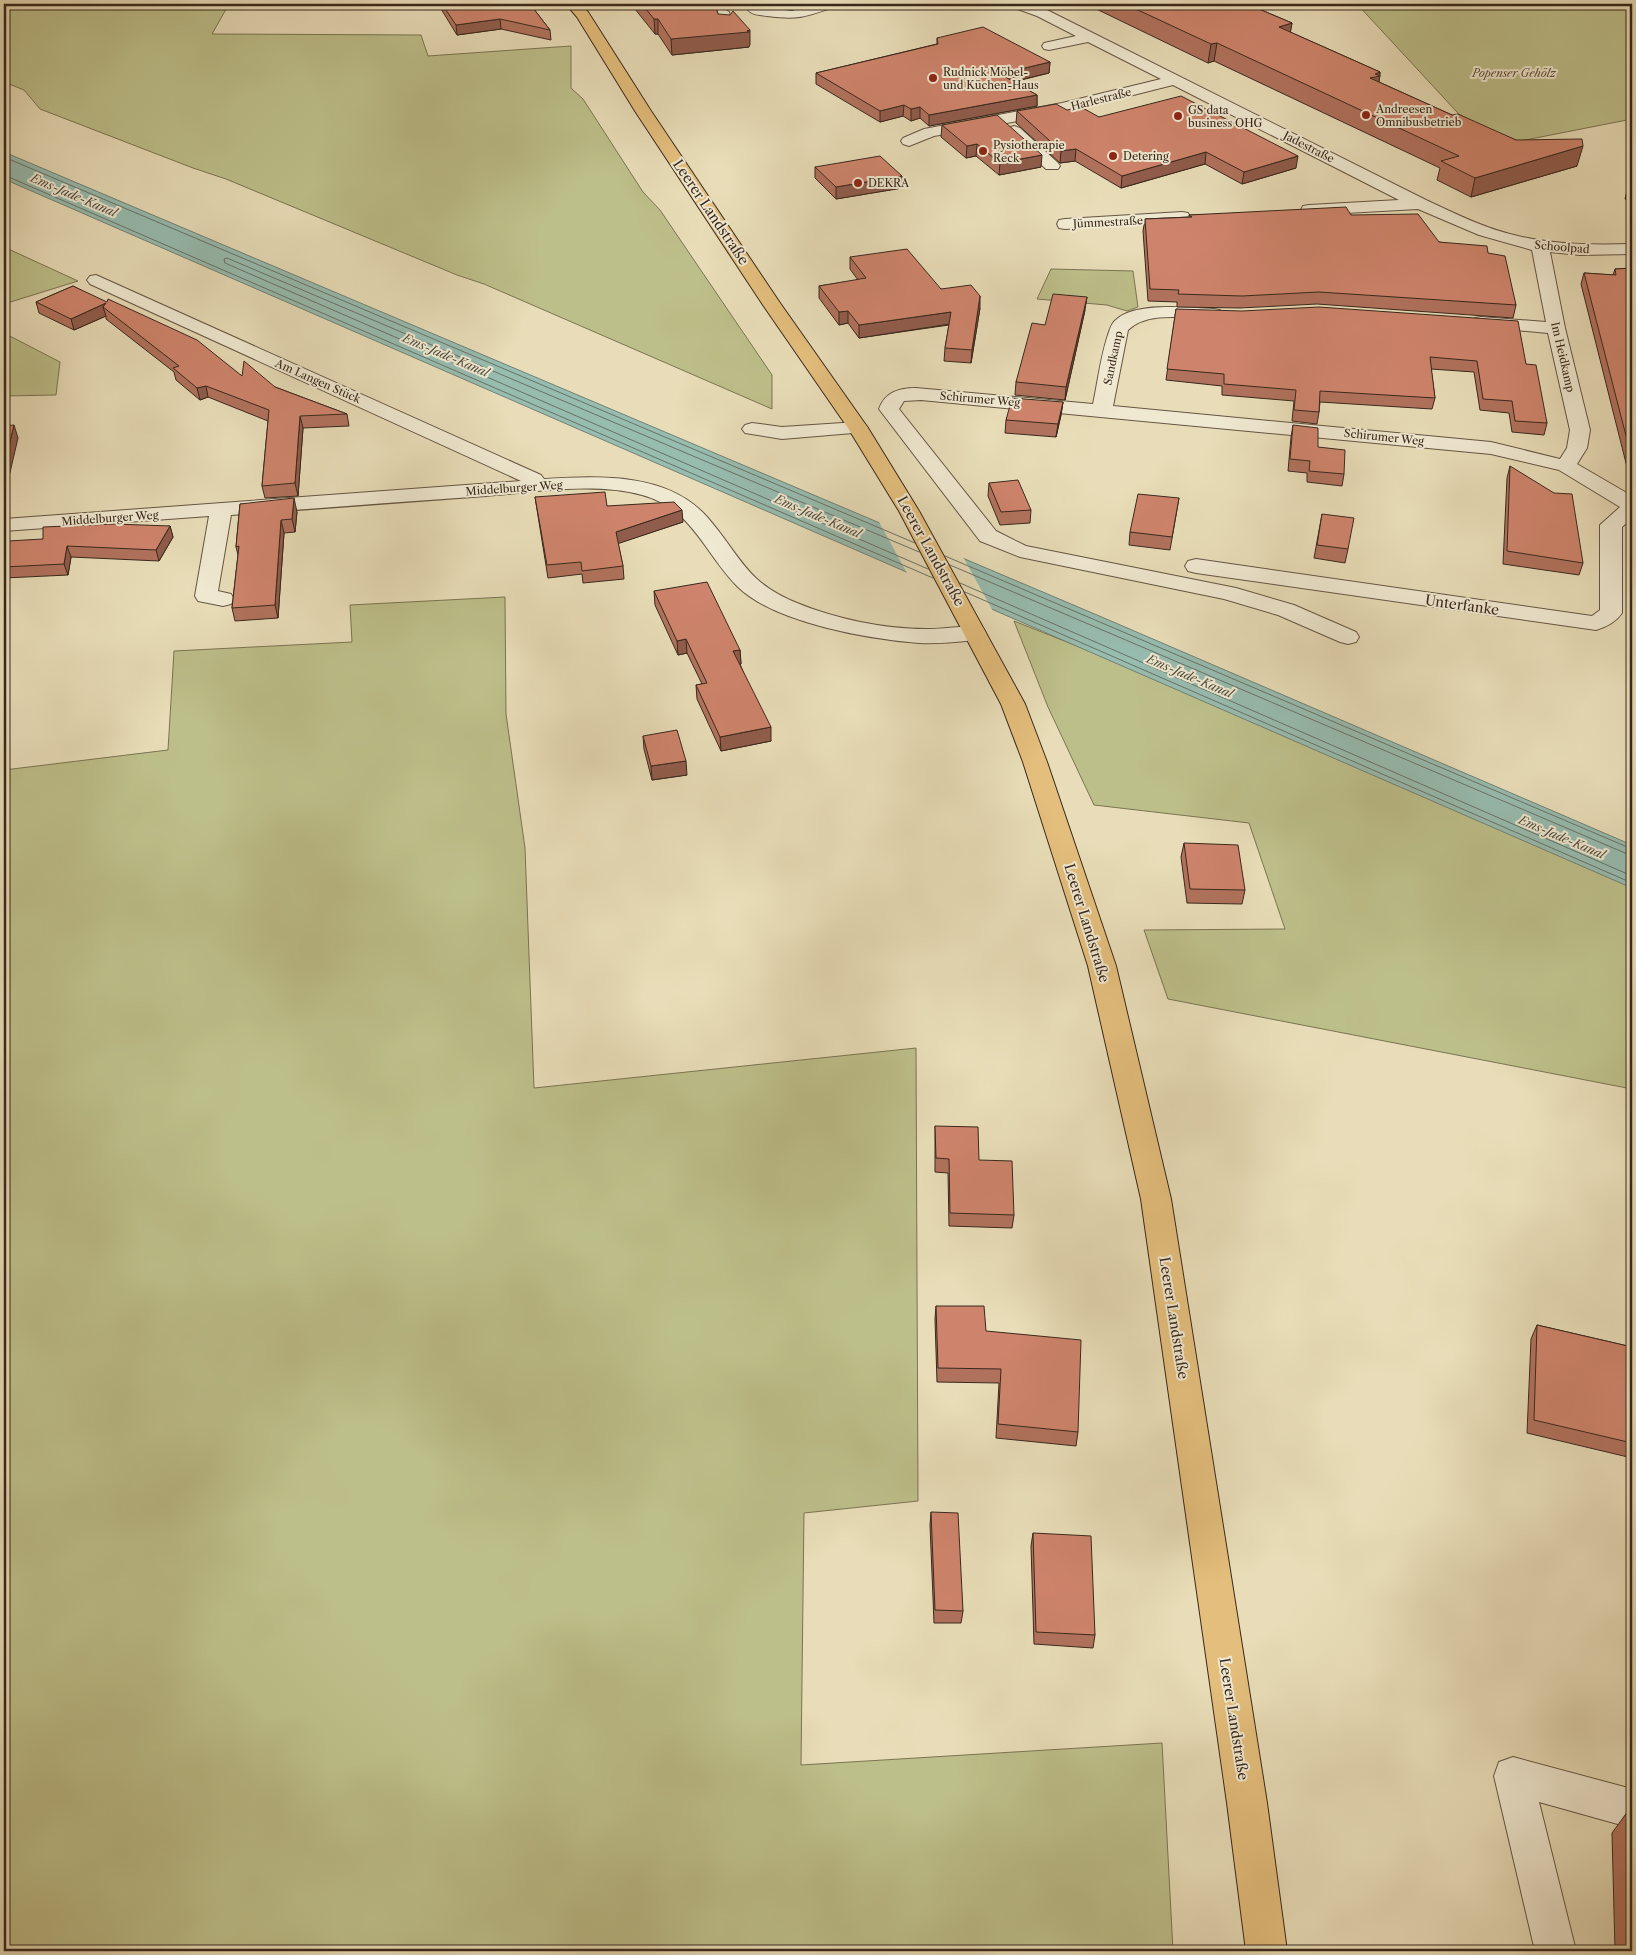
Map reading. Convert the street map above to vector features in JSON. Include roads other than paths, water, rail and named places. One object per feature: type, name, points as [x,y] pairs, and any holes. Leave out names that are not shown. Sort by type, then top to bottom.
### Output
[{"type":"main road","name":"Leerer Landstraße","points":[[578,7],[643,111],[772,305],[858,428],[909,511],[1013,704],[1035,762],[1102,966],[1154,1191],[1247,1803],[1267,1951]]},
{"type":"street","points":[[708,4],[724,15],[725,25]]},
{"type":"street","points":[[756,10],[792,15],[829,4]]},
{"type":"street","name":"Jadestraße","points":[[1017,4],[1042,13],[1090,36],[1420,204],[1494,235]]},
{"type":"street","points":[[1049,46],[1090,36]]},
{"type":"street","name":"Harlestraße","points":[[909,141],[930,132],[1062,108],[1176,80]]},
{"type":"street","points":[[1122,82],[1136,90]]},
{"type":"street","points":[[1001,120],[1052,166]]},
{"type":"street","points":[[1292,211],[1420,204]]},
{"type":"street","name":"Jümmestraße","points":[[1065,224],[1193,217]]},
{"type":"street","name":"Schoolpad","points":[[1494,235],[1540,246],[1573,250],[1632,249]]},
{"type":"street","name":"Im Heidkamp","points":[[1540,246],[1556,328],[1580,430],[1577,448],[1566,466]]},
{"type":"street","name":"Am Langen Stück","points":[[96,280],[534,478],[536,486]]},
{"type":"street","name":"Sandkamp","points":[[1102,410],[1119,328],[1124,321],[1133,316],[1153,313],[1230,314]]},
{"type":"street","points":[[1460,320],[1556,328]]},
{"type":"street","name":"Schirumer Weg","points":[[1348,637],[1286,610],[1228,593],[1020,551],[988,536],[889,409],[893,398],[911,394],[1102,410],[1491,448],[1566,466],[1632,506]]},
{"type":"street","points":[[752,429],[782,433],[858,428]]},
{"type":"street","name":"Middelburger Weg","points":[[4,526],[536,486],[618,484],[666,497],[687,510],[699,521],[730,563],[755,589],[807,614],[842,623],[919,636],[974,629]]},
{"type":"street","name":"Unterfanke","points":[[1196,566],[1596,624],[1610,614],[1611,525],[1632,506]]},
{"type":"street","points":[[221,510],[206,596],[223,599]]},
{"type":"street","points":[[1556,1951],[1513,1776],[1632,1808]]},
{"type":"water","name":"Ems-Jade-Kanal","points":[[4,152],[1097,615],[1632,845],[1632,888],[4,179]]},
{"type":"place","name":"Rudnick Möbel- und Küchen-Haus","points":[[933,78]]},
{"type":"place","name":"Andreesen Omnibusbetrieb","points":[[1366,115]]},
{"type":"place","name":"GS data business OHG","points":[[1178,116]]},
{"type":"place","name":"Pysiotherapie Reck","points":[[983,151]]},
{"type":"place","name":"Detering","points":[[1113,156]]},
{"type":"place","name":"DEKRA","points":[[858,183]]},
{"type":"park label","name":"Popenser Gehölz","points":[[1514,73]]}]
